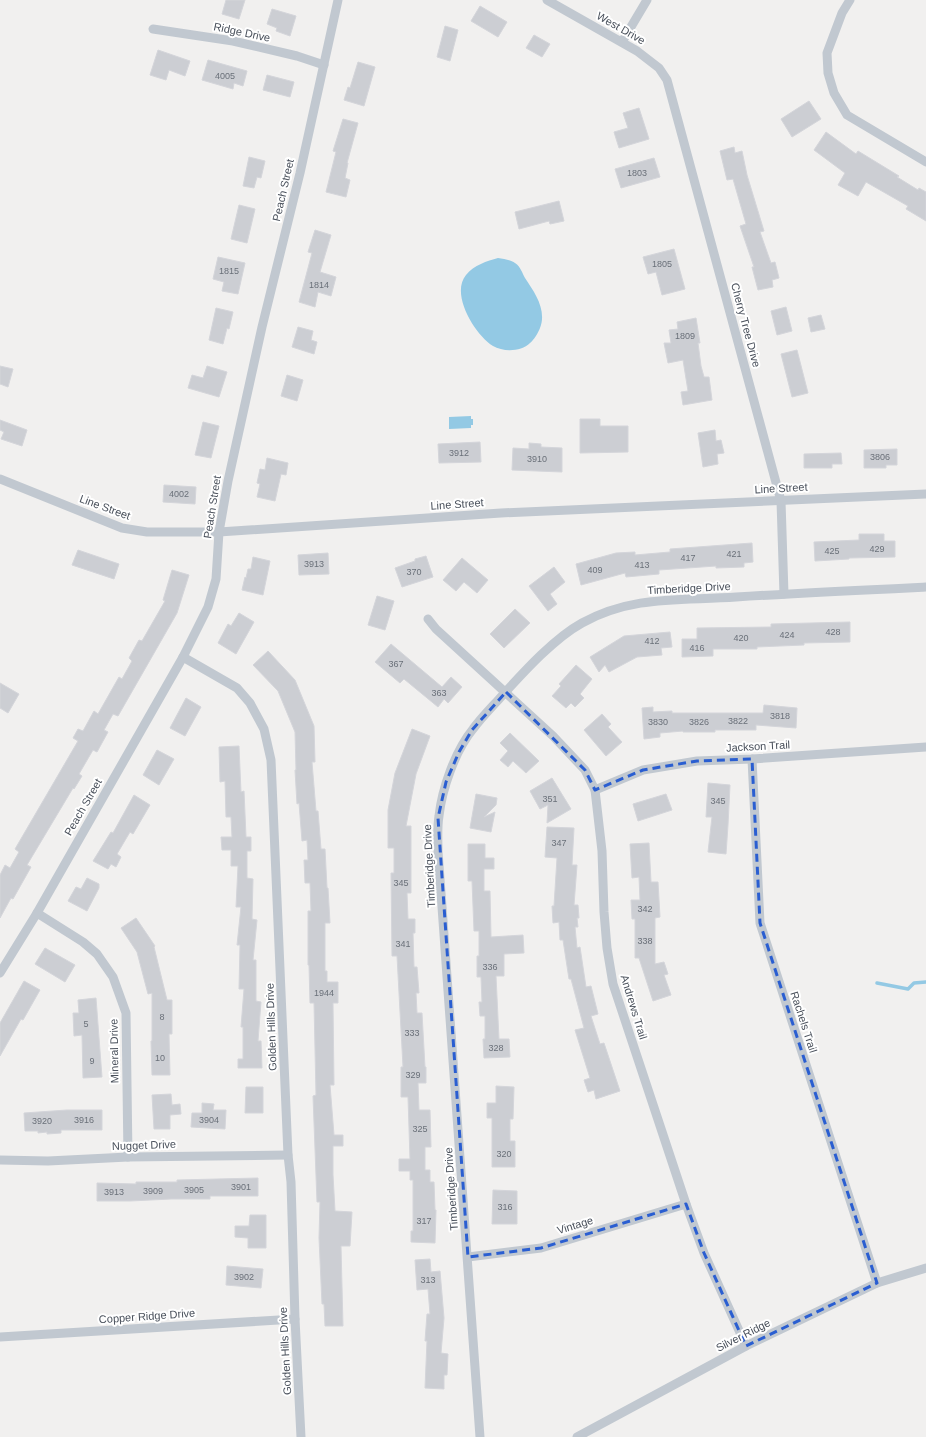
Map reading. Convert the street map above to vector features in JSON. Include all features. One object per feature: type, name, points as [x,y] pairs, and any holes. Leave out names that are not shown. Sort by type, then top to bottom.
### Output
[{"type":"street","name":"Peach Street","points":[[0,973],[37,913],[183,657],[208,607],[216,578],[219,532],[228,481],[254,361],[298,180],[338,0]]},
{"type":"street","name":"West Drive","points":[[548,0],[622,42],[648,58],[659,68]]},
{"type":"street","points":[[622,42],[647,0]]},
{"type":"street","points":[[850,0],[842,13],[827,53],[828,73],[834,93],[847,116],[926,162]]},
{"type":"street","name":"Ridge Drive","points":[[153,29],[233,41],[297,56],[324,65]]},
{"type":"street","name":"Cherry Tree Drive","points":[[659,68],[667,80],[782,500],[784,594]]},
{"type":"street","name":"Line Street","points":[[0,479],[122,528],[147,532],[219,532],[501,513],[926,494]]},
{"type":"street","name":"Timberidge Drive","points":[[480,1437],[438,851],[438,818],[446,782],[459,752],[472,730],[534,662],[564,636],[582,623],[618,607],[660,600],[926,587]]},
{"type":"street","name":"Andrews Trail","points":[[428,619],[436,629],[553,736],[585,770],[595,790],[602,851],[606,941],[613,984],[686,1204],[704,1253],[746,1346]]},
{"type":"street","name":"Golden Hills Drive","points":[[183,657],[237,688],[250,703],[264,729],[272,760],[301,1437]]},
{"type":"street","name":"Jackson Trail","points":[[595,790],[644,770],[697,761],[752,759],[926,747]]},
{"type":"street","name":"Rachels Trail","points":[[752,759],[760,923],[877,1283]]},
{"type":"street","name":"Mineral Drive","points":[[37,913],[83,942],[97,954],[113,977],[126,1013],[128,1157]]},
{"type":"street","name":"Nugget Drive","points":[[0,1160],[288,1155]]},
{"type":"street","name":"Vintage","points":[[468,1257],[541,1248],[686,1204]]},
{"type":"street","name":"Silver Ridge","points":[[577,1437],[746,1346],[877,1283],[926,1268]]},
{"type":"street","name":"Copper Ridge Drive","points":[[0,1337],[295,1319]]},
{"type":"highlighted area","points":[[506,692],[585,770],[595,790],[643,770],[697,761],[752,759],[760,923],[877,1283],[746,1346],[704,1253],[686,1204],[541,1248],[468,1257],[438,818],[446,782],[459,752],[472,730]]},
{"type":"water","points":[[498,258],[512,261],[519,266],[541,308],[542,321],[540,328],[533,340],[522,348],[507,350],[497,348],[486,341],[472,324],[463,303],[461,293],[462,283],[466,275],[477,266]]},
{"type":"water","points":[[471,416],[471,419],[473,419],[473,425],[471,425],[471,428],[449,429],[449,417]]},
{"type":"building","points":[[226,0],[245,0],[239,19],[222,14]]},
{"type":"building","points":[[480,6],[507,22],[498,37],[471,21]]},
{"type":"building","points":[[272,9],[296,16],[290,36],[276,31],[277,28],[267,24]]},
{"type":"building","points":[[445,26],[458,30],[450,61],[437,57]]},
{"type":"building","points":[[534,35],[550,44],[542,57],[526,48]]},
{"type":"building","points":[[158,50],[190,61],[185,76],[169,70],[166,80],[150,75]]},
{"type":"building","points":[[208,60],[247,71],[243,86],[234,83],[233,89],[202,80]]},
{"type":"building","points":[[358,62],[375,67],[364,106],[344,100],[348,87],[350,88]]},
{"type":"building","points":[[267,75],[294,82],[290,97],[263,90]]},
{"type":"building","points":[[809,101],[821,119],[792,137],[781,119]]},
{"type":"building","points":[[639,108],[649,139],[619,148],[614,132],[628,128],[623,113]]},
{"type":"building","points":[[343,119],[358,123],[347,163],[345,178],[350,180],[346,197],[326,192],[336,152],[333,151]]},
{"type":"building","points":[[826,132],[856,154],[858,151],[899,176],[897,177],[918,190],[919,188],[926,192],[926,221],[906,209],[908,206],[866,182],[858,196],[838,185],[845,173],[814,150]]},
{"type":"building","points":[[734,147],[735,153],[742,151],[747,175],[764,231],[760,232],[771,263],[775,262],[779,278],[772,280],[773,287],[758,290],[752,267],[754,267],[740,226],[746,224],[733,179],[727,180],[720,151]]},
{"type":"building","points":[[249,157],[265,161],[261,178],[257,177],[254,188],[243,186]]},
{"type":"building","points":[[654,158],[660,177],[621,188],[615,169]]},
{"type":"building","points":[[559,201],[564,221],[550,224],[549,221],[519,229],[515,212]]},
{"type":"building","points":[[239,205],[255,209],[247,243],[231,239]]},
{"type":"building","points":[[315,230],[331,235],[320,272],[336,277],[331,296],[318,292],[315,307],[299,302],[312,253],[308,252]]},
{"type":"building","points":[[674,249],[685,289],[662,295],[656,272],[648,274],[643,257]]},
{"type":"building","points":[[218,257],[245,263],[238,294],[222,291],[224,282],[213,279]]},
{"type":"building","points":[[786,307],[792,331],[777,335],[771,311]]},
{"type":"building","points":[[216,308],[233,312],[229,329],[227,328],[223,344],[209,340]]},
{"type":"building","points":[[821,315],[825,329],[811,332],[808,318]]},
{"type":"building","points":[[696,318],[700,343],[698,343],[701,366],[704,377],[709,377],[712,400],[683,405],[681,392],[688,391],[683,360],[668,363],[664,343],[671,343],[669,330],[678,329],[677,322]]},
{"type":"building","points":[[298,327],[313,331],[311,340],[317,342],[314,354],[292,347]]},
{"type":"building","points":[[797,350],[808,393],[792,397],[781,354]]},
{"type":"building","points":[[0,366],[13,369],[8,387],[0,384]]},
{"type":"building","points":[[207,366],[227,372],[219,397],[188,388],[192,375],[203,378]]},
{"type":"building","points":[[287,375],[303,380],[297,401],[281,396]]},
{"type":"building","points":[[580,419],[600,419],[600,426],[628,426],[628,452],[580,453]]},
{"type":"building","points":[[0,420],[27,430],[22,446],[1,439],[4,432],[0,430]]},
{"type":"building","points":[[203,422],[219,426],[211,458],[195,455]]},
{"type":"building","points":[[715,430],[716,441],[721,440],[724,453],[717,454],[718,464],[703,467],[698,433]]},
{"type":"building","points":[[480,442],[481,462],[439,463],[438,444]]},
{"type":"building","points":[[529,443],[541,444],[541,447],[562,448],[562,472],[512,470],[513,448],[529,449]]},
{"type":"building","points":[[897,449],[897,465],[886,465],[886,468],[864,468],[864,450]]},
{"type":"building","points":[[841,453],[842,464],[832,464],[832,468],[804,468],[804,454]]},
{"type":"building","points":[[267,458],[288,463],[286,475],[281,474],[275,501],[257,497],[260,484],[257,483],[260,469],[265,470]]},
{"type":"building","points":[[164,485],[196,487],[195,504],[163,502]]},
{"type":"building","points":[[859,534],[884,534],[884,541],[895,541],[895,557],[849,558],[815,561],[814,542],[859,540]]},
{"type":"building","points":[[752,543],[753,562],[744,563],[744,567],[716,568],[716,566],[659,570],[659,574],[626,577],[625,573],[581,585],[576,564],[616,553],[635,552],[635,555],[670,552],[670,549]]},
{"type":"building","points":[[78,550],[119,564],[114,579],[72,565]]},
{"type":"building","points":[[328,553],[329,574],[299,575],[298,555]]},
{"type":"building","points":[[426,556],[433,577],[402,587],[395,568]]},
{"type":"building","points":[[253,557],[270,561],[263,595],[242,590],[248,569],[251,569]]},
{"type":"building","points":[[462,558],[488,580],[477,593],[464,582],[456,591],[443,580]]},
{"type":"building","points":[[554,567],[565,582],[550,594],[557,604],[548,611],[529,586]]},
{"type":"building","points":[[172,570],[189,575],[177,613],[118,716],[113,714],[104,730],[108,732],[97,752],[93,750],[79,774],[82,776],[74,789],[73,788],[27,865],[31,867],[13,899],[11,898],[0,918],[0,875],[5,865],[10,868],[19,852],[15,849],[78,741],[73,738],[78,729],[83,731],[94,711],[98,714],[119,677],[122,679],[132,661],[129,658],[139,640],[142,641],[165,601],[163,600]]},
{"type":"building","points":[[377,596],[394,601],[385,630],[368,625]]},
{"type":"building","points":[[515,609],[530,623],[504,648],[490,634]]},
{"type":"building","points":[[239,613],[254,622],[236,654],[218,643],[228,624],[231,626]]},
{"type":"building","points":[[850,622],[850,642],[804,643],[804,645],[757,647],[757,649],[713,649],[713,656],[682,657],[682,639],[697,639],[697,628],[771,627],[771,624]]},
{"type":"building","points":[[670,632],[672,647],[661,648],[662,655],[637,657],[609,672],[605,665],[599,672],[590,657],[624,636]]},
{"type":"building","points":[[391,644],[442,687],[451,677],[462,687],[448,703],[444,699],[438,707],[404,679],[400,683],[375,662]]},
{"type":"building","points":[[268,651],[295,680],[314,726],[315,762],[312,762],[321,849],[325,849],[330,923],[325,923],[325,971],[327,971],[327,982],[338,982],[338,1003],[333,1003],[334,1085],[330,1085],[334,1135],[343,1135],[343,1146],[333,1146],[335,1211],[352,1212],[350,1246],[341,1246],[343,1326],[325,1326],[324,1304],[322,1304],[319,1238],[320,1202],[317,1202],[313,1096],[316,1095],[314,1003],[310,1003],[308,965],[308,911],[311,911],[310,883],[305,883],[304,860],[308,860],[307,840],[302,841],[299,803],[297,804],[295,732],[278,691],[253,665]]},
{"type":"building","points":[[576,665],[592,679],[580,694],[584,698],[575,707],[571,703],[566,708],[552,696],[561,686],[559,684]]},
{"type":"building","points":[[0,683],[19,694],[8,713],[0,708]]},
{"type":"building","points":[[186,698],[201,707],[185,736],[170,728]]},
{"type":"building","points":[[764,705],[797,708],[796,728],[756,725],[756,730],[715,730],[715,732],[683,731],[660,733],[660,737],[644,739],[642,708],[653,707],[653,712],[672,711],[672,713],[763,713]]},
{"type":"building","points":[[602,714],[611,724],[608,727],[622,742],[606,756],[584,730]]},
{"type":"building","points":[[412,729],[430,736],[416,774],[406,826],[411,826],[411,893],[407,893],[408,919],[415,919],[415,933],[413,933],[414,967],[417,967],[419,993],[416,993],[417,1013],[422,1013],[426,1067],[426,1083],[418,1083],[419,1110],[430,1110],[431,1147],[425,1147],[425,1170],[430,1170],[430,1182],[434,1182],[436,1210],[435,1243],[411,1242],[411,1231],[413,1231],[413,1180],[410,1180],[410,1171],[399,1171],[399,1159],[410,1159],[408,1097],[401,1097],[401,1067],[403,1067],[397,956],[392,956],[391,873],[394,873],[394,848],[388,848],[388,810],[395,773]]},
{"type":"building","points":[[510,733],[539,761],[526,773],[513,761],[508,767],[500,760],[508,751],[500,743]]},
{"type":"building","points":[[239,746],[241,792],[244,791],[246,837],[251,837],[251,851],[247,851],[247,878],[253,879],[252,919],[257,920],[253,960],[256,960],[256,1001],[261,1002],[258,1041],[261,1041],[262,1068],[238,1068],[238,1059],[243,1059],[243,1027],[241,1027],[244,989],[239,989],[240,945],[237,945],[241,907],[236,907],[238,866],[231,866],[231,850],[222,850],[221,837],[232,837],[231,817],[226,817],[225,781],[220,782],[219,747]]},
{"type":"building","points":[[157,750],[174,759],[159,785],[143,775]]},
{"type":"building","points":[[552,778],[571,809],[547,823],[548,805],[540,809],[530,791]]},
{"type":"building","points":[[708,783],[730,785],[726,854],[708,852],[712,817],[706,817]]},
{"type":"building","points":[[476,794],[497,798],[496,805],[484,817],[495,812],[491,832],[470,828]]},
{"type":"building","points":[[666,794],[672,810],[638,821],[633,804]]},
{"type":"building","points":[[134,795],[150,805],[133,834],[130,832],[117,854],[121,857],[116,867],[111,864],[108,869],[93,861],[111,832],[113,833]]},
{"type":"building","points":[[547,827],[574,828],[572,865],[577,865],[574,905],[578,905],[579,918],[577,918],[578,927],[575,927],[577,948],[580,947],[586,987],[591,986],[598,1014],[591,1016],[600,1044],[604,1043],[620,1091],[596,1099],[594,1090],[588,1092],[584,1080],[590,1078],[575,1030],[584,1028],[571,979],[569,979],[563,940],[560,940],[559,922],[553,923],[552,906],[554,906],[557,858],[545,857]]},
{"type":"building","points":[[649,843],[651,882],[658,882],[660,917],[655,918],[655,964],[664,962],[668,974],[664,975],[671,995],[653,1001],[639,958],[635,958],[635,919],[632,919],[631,900],[640,900],[639,877],[632,878],[630,844]]},
{"type":"building","points":[[468,844],[485,844],[485,858],[494,858],[494,869],[484,869],[484,891],[490,891],[491,937],[523,935],[524,953],[504,954],[504,976],[496,976],[499,1039],[509,1039],[510,1057],[484,1058],[483,1039],[485,1039],[485,1016],[480,1016],[479,1002],[482,1002],[481,977],[477,977],[479,931],[474,931],[472,881],[468,881]]},
{"type":"building","points":[[87,878],[99,884],[99,888],[87,911],[68,901],[76,887],[81,889]]},
{"type":"building","points":[[136,918],[155,946],[167,1000],[172,1000],[172,1034],[169,1034],[170,1075],[152,1075],[152,993],[148,994],[137,952],[121,928]]},
{"type":"building","points":[[45,948],[75,965],[65,982],[35,964]]},
{"type":"building","points":[[24,981],[40,990],[23,1020],[21,1019],[0,1056],[0,1023]]},
{"type":"building","points":[[96,998],[102,1077],[83,1078],[82,1035],[74,1036],[73,1013],[79,1013],[78,1000]]},
{"type":"building","points":[[496,1086],[514,1087],[513,1119],[510,1119],[510,1141],[515,1141],[515,1167],[492,1167],[492,1118],[487,1118],[487,1103],[496,1103]]},
{"type":"building","points":[[246,1087],[263,1087],[263,1113],[245,1113]]},
{"type":"building","points":[[171,1094],[172,1105],[180,1104],[181,1114],[170,1115],[170,1129],[154,1129],[152,1095]]},
{"type":"building","points":[[202,1103],[214,1104],[213,1110],[226,1110],[225,1129],[191,1127],[192,1113],[202,1113]]},
{"type":"building","points":[[67,1110],[102,1110],[102,1130],[61,1130],[61,1133],[47,1134],[47,1132],[38,1133],[38,1131],[25,1131],[24,1113]]},
{"type":"building","points":[[258,1178],[258,1196],[210,1196],[210,1199],[97,1201],[97,1183],[136,1184],[136,1182],[177,1182],[177,1180]]},
{"type":"building","points":[[493,1190],[517,1191],[517,1224],[492,1224]]},
{"type":"building","points":[[250,1215],[266,1215],[266,1248],[248,1248],[248,1238],[235,1237],[235,1226],[249,1226]]},
{"type":"building","points":[[430,1259],[431,1272],[440,1271],[444,1318],[441,1353],[448,1354],[447,1375],[444,1375],[444,1389],[425,1388],[427,1341],[425,1341],[427,1314],[430,1314],[428,1289],[417,1290],[415,1260]]},
{"type":"building","points":[[227,1266],[263,1269],[261,1288],[226,1285]]},
{"type":"waterway","points":[[877,983],[908,989],[914,983],[926,982]]}]
